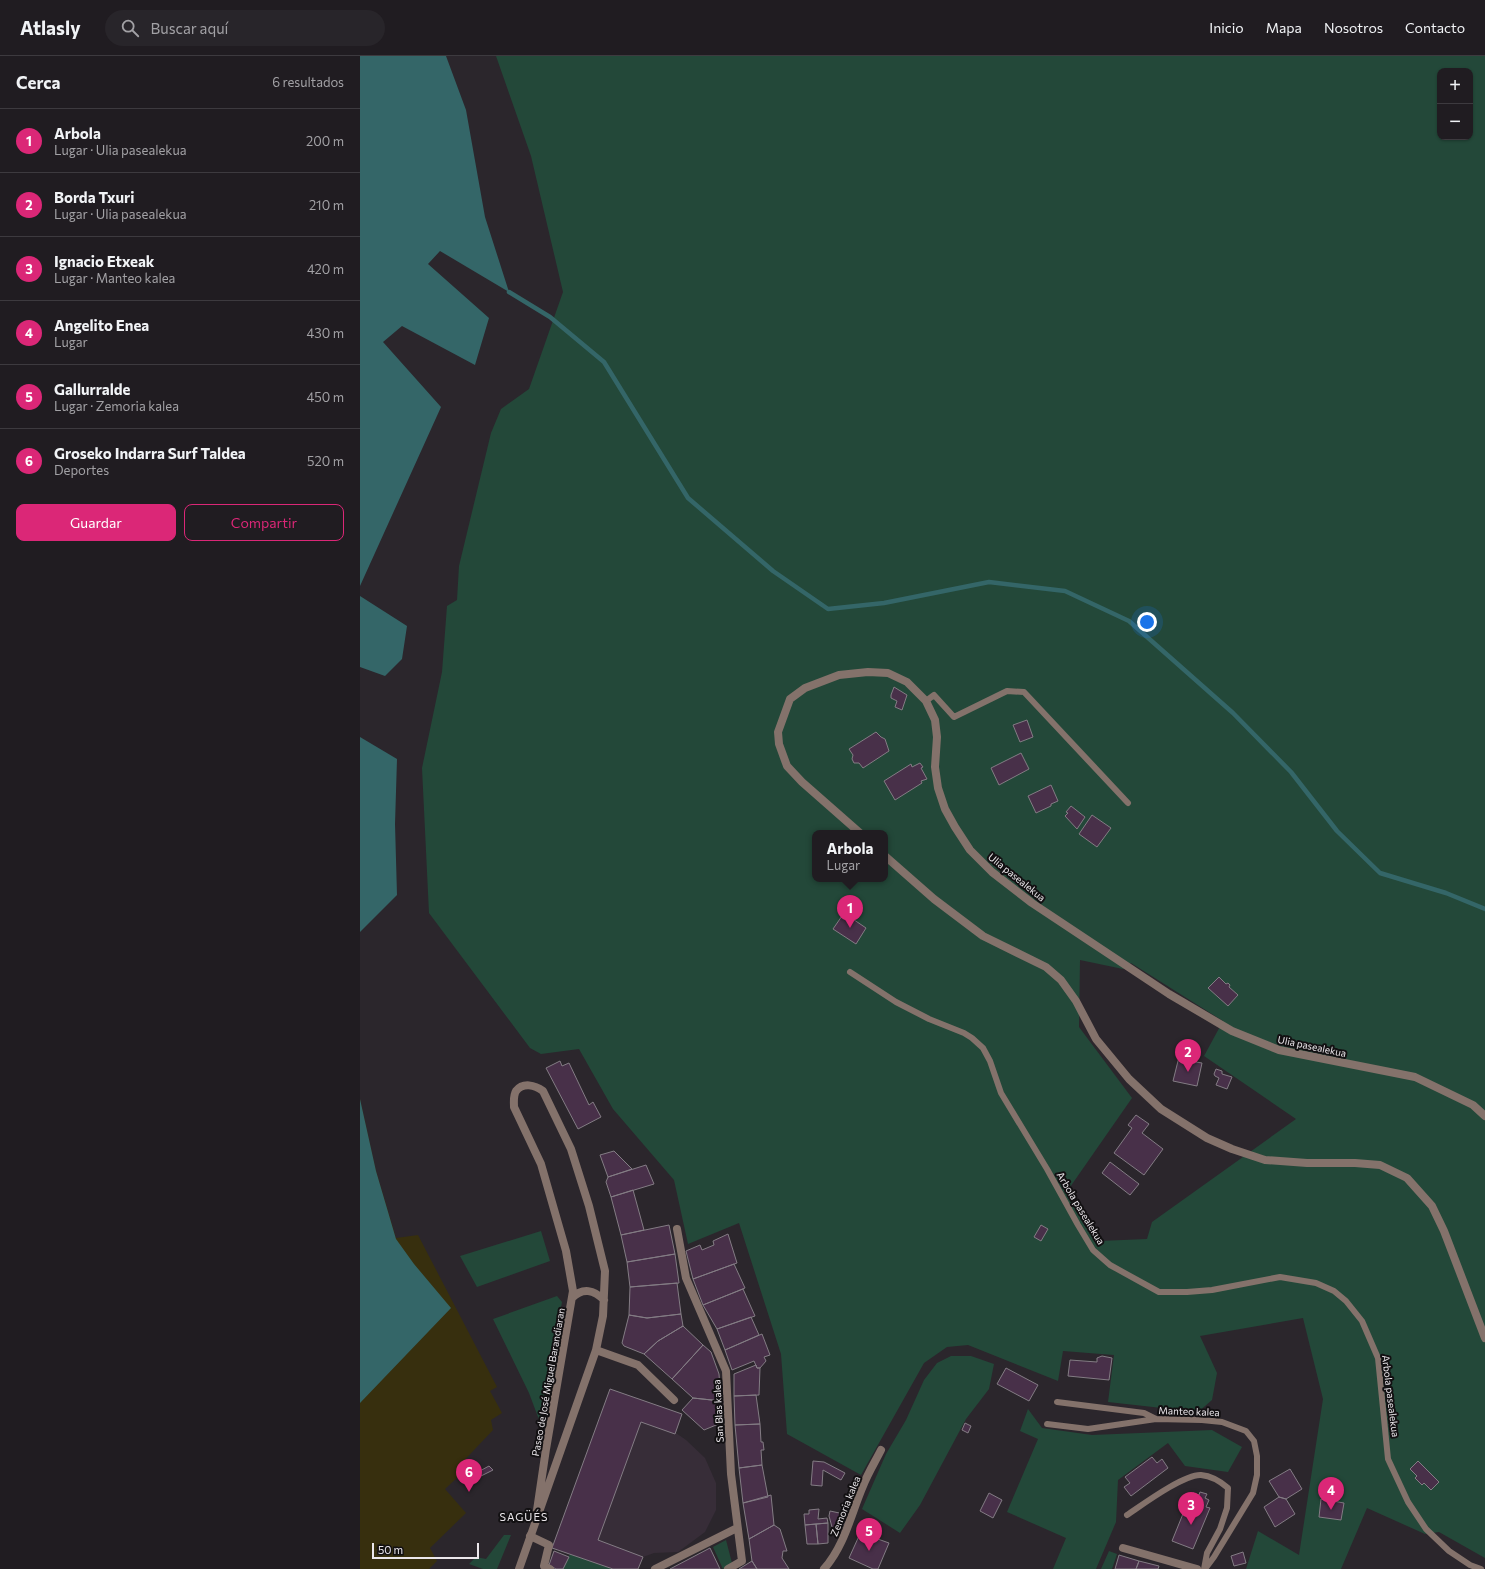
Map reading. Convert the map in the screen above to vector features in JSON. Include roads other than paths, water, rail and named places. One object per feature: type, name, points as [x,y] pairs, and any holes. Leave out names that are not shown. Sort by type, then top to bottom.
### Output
[{"type":"street","name":"Ulia pasealekua","points":[[857,830],[802,782],[787,766],[779,744],[778,732],[790,699],[804,688],[839,675],[868,672],[888,674],[908,682],[926,702],[935,720],[937,736],[935,767],[938,788],[945,809],[955,827],[970,850],[986,866],[1032,903],[1169,994],[1232,1031],[1279,1050],[1415,1077],[1473,1105],[1485,1116]]},
{"type":"street","points":[[888,859],[934,899],[983,936],[1046,967],[1061,980],[1076,1001],[1096,1039],[1129,1079],[1161,1109],[1207,1138],[1232,1149],[1264,1160],[1380,1165],[1407,1178],[1432,1206],[1435,1212],[1444,1231],[1485,1338]]},
{"type":"street","name":"Paseo de José Miguel Barandiaran","points":[[518,1569],[596,1350],[603,1316],[604,1300],[604,1271],[589,1206],[571,1149],[543,1091],[537,1086],[530,1085],[522,1087],[516,1091],[514,1107],[541,1164],[566,1251],[573,1291],[536,1517]]},
{"type":"street","name":"San Blas kalea","points":[[677,1229],[686,1278],[726,1371],[731,1474],[742,1561],[728,1569]]},
{"type":"street","name":"Paseo de José Miguel Barandiaran","points":[[572,1298],[582,1292],[589,1291],[597,1293],[604,1300]]},
{"type":"street","points":[[596,1350],[638,1366],[674,1400]]},
{"type":"street","name":"Zemoria kalea","points":[[824,1569],[832,1560],[846,1533],[863,1485],[881,1450]]},
{"type":"street","name":"Paseo de José Miguel Barandiaran","points":[[543,1468],[553,1472]]},
{"type":"street","points":[[656,1569],[737,1528]]},
{"type":"street","points":[[530,1536],[549,1545],[544,1566],[550,1569]]},
{"type":"street","points":[[1123,1548],[1197,1569]]},
{"type":"lane","points":[[926,702],[934,695],[954,717],[1007,691],[1024,692],[1128,803]]},
{"type":"lane","name":"Arbola pasealekua","points":[[850,972],[901,1005],[964,1033],[983,1048],[990,1061],[1001,1093],[1047,1169],[1078,1225],[1093,1250],[1110,1265],[1159,1292],[1212,1290],[1280,1277],[1316,1284],[1334,1291],[1346,1301],[1362,1321],[1378,1358],[1388,1459],[1408,1502],[1426,1530],[1450,1551],[1470,1565],[1481,1569]]},
{"type":"lane","points":[[1057,1402],[1144,1413],[1156,1419]]},
{"type":"lane","name":"Manteo kalea","points":[[1047,1424],[1088,1429],[1156,1419],[1202,1420],[1222,1422],[1246,1431],[1254,1441],[1257,1456],[1257,1475],[1253,1493],[1205,1569]]},
{"type":"lane","name":"Manteo kalea","points":[[1127,1515],[1183,1480],[1199,1475],[1218,1480],[1228,1488],[1227,1508],[1220,1529],[1207,1553],[1205,1569]]},
{"type":"water","points":[[360,56],[446,56],[466,110],[485,217],[509,292],[440,251],[428,264],[489,318],[475,365],[402,326],[383,342],[441,407],[360,586]]},
{"type":"water","points":[[360,596],[407,626],[402,659],[385,676],[360,667]]},
{"type":"water","points":[[360,737],[397,759],[395,824],[397,895],[360,932]]},
{"type":"water","points":[[360,1099],[376,1171],[396,1239],[414,1264],[451,1308],[360,1403]]},
{"type":"waterway","points":[[509,292],[550,317],[604,362],[688,498],[773,571],[828,609],[884,603],[989,582],[1065,591],[1129,621],[1233,713],[1291,772],[1337,831],[1380,873],[1446,893],[1485,909]]},
{"type":"place","name":"Arbola","points":[[850,928]]},
{"type":"place","name":"Borda Txuri","points":[[1188,1072]]},
{"type":"place","name":"Groseko Indarra Surf Taldea","points":[[469,1492]]},
{"type":"place","name":"Angelito Enea","points":[[1331,1510]]},
{"type":"place","name":"Ignacio Etxeak","points":[[1191,1525]]},
{"type":"place","name":"Gallurralde","points":[[869,1551]]},
{"type":"district","name":"SAGÜÉS","points":[[524,1517]]}]
